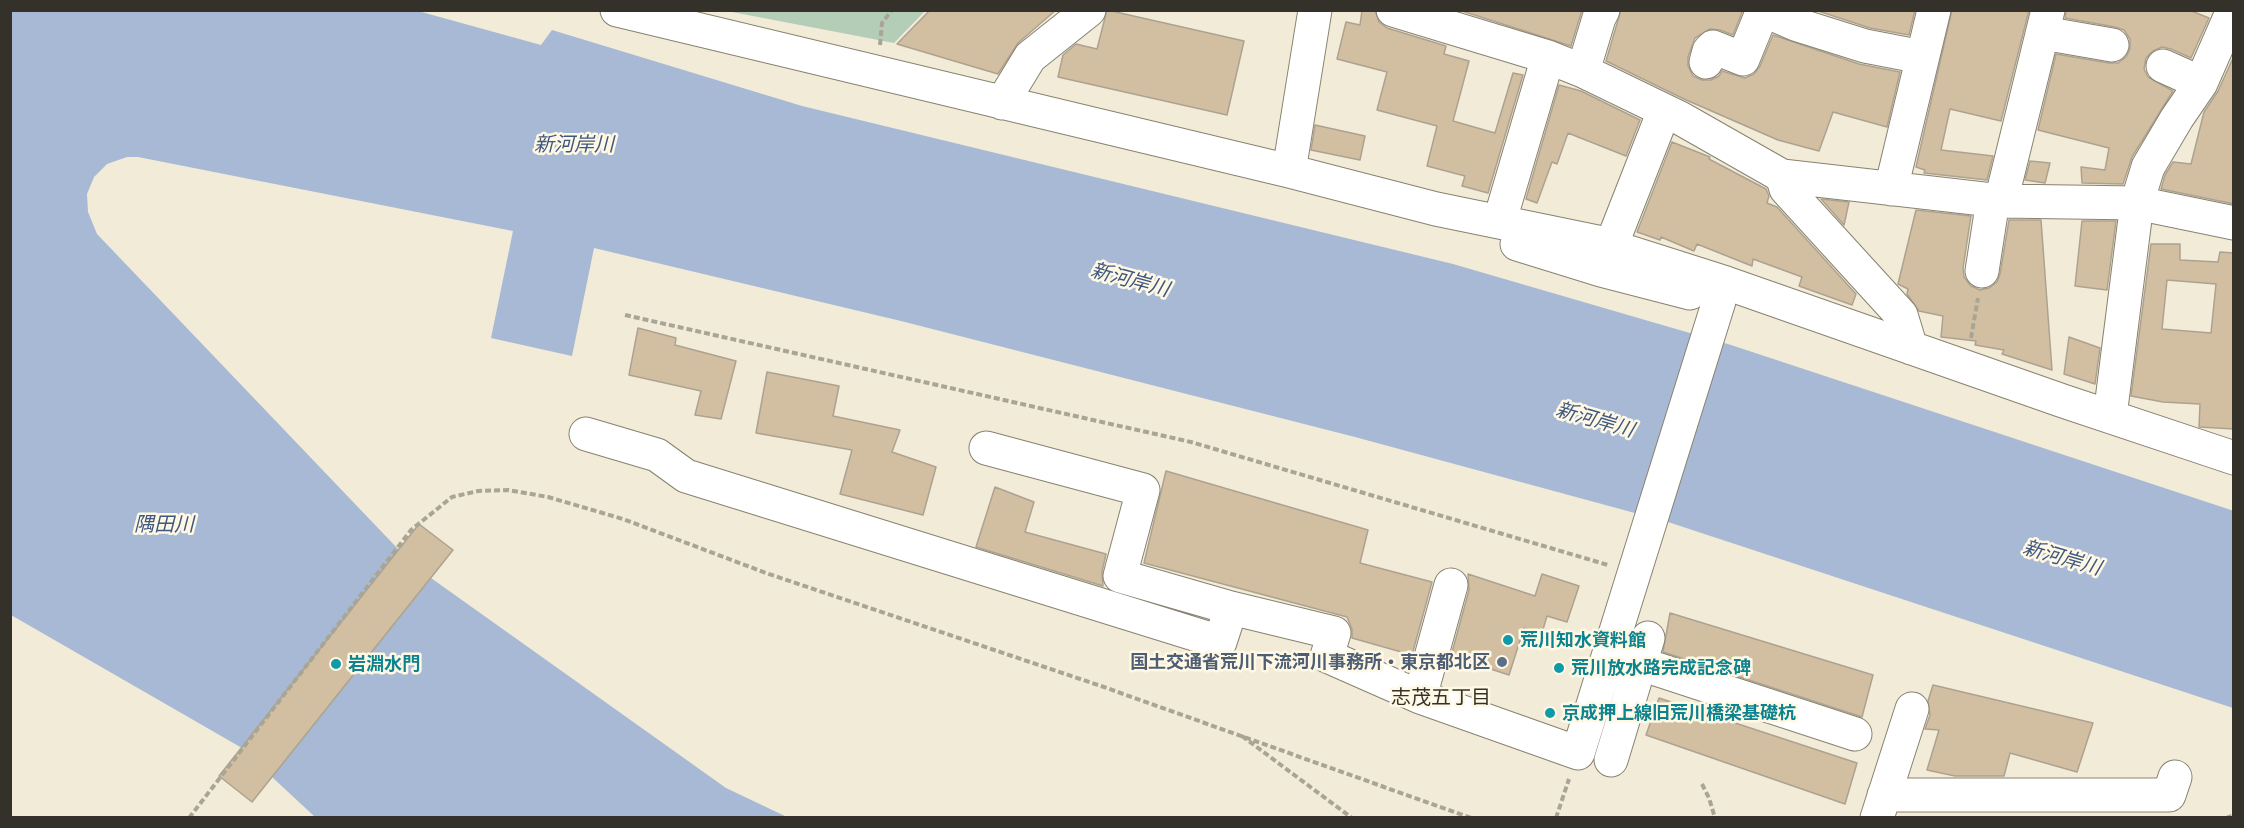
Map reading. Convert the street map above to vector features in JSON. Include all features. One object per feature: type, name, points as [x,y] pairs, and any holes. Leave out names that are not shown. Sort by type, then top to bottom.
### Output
[{"type":"street","points":[[617,10],[709,21],[878,73],[1289,171],[1437,209],[1500,220],[1611,246],[1726,283],[1967,368],[2234,458]]},
{"type":"street","points":[[1002,103],[1030,57],[1089,10]]},
{"type":"street","points":[[1289,171],[1315,10]]},
{"type":"street","points":[[1393,10],[1548,57],[1583,71],[1664,111],[1782,176],[1997,200],[2137,203],[2234,223]]},
{"type":"street","points":[[1583,71],[1603,10]]},
{"type":"street","points":[[1706,62],[1709,51],[1713,48],[1743,59],[1763,10],[1795,24],[1866,46],[1922,57]]},
{"type":"street","points":[[1891,189],[1934,10]]},
{"type":"street","points":[[2110,416],[2137,203],[2148,167],[2177,118],[2216,67],[2234,10]]},
{"type":"street","points":[[1982,271],[1997,200],[2045,22],[2112,45]]},
{"type":"street","points":[[1500,220],[1548,57]]},
{"type":"street","points":[[2163,66],[2216,67]]},
{"type":"street","points":[[1611,246],[1664,111]]},
{"type":"street","points":[[1782,176],[1785,189],[1901,315],[1911,348]]},
{"type":"street","points":[[1437,209],[1496,238],[1601,270],[1719,301],[1889,357],[1965,379],[2063,401]]},
{"type":"street","points":[[986,448],[1143,490],[1120,576],[1231,608],[1334,633],[1327,656],[1420,697],[1578,753],[1719,301]]},
{"type":"street","points":[[586,434],[657,455],[686,476],[1220,642],[1231,608]]},
{"type":"street","points":[[1420,697],[1451,585]]},
{"type":"street","points":[[1613,641],[1855,734]]},
{"type":"street","points":[[1611,760],[1644,652]]},
{"type":"street","points":[[1912,709],[1880,806],[2169,795],[2175,777]]},
{"type":"path","points":[[878,73],[882,23],[892,10]]},
{"type":"path","points":[[1967,368],[1982,271]]},
{"type":"path","points":[[625,315],[1191,442],[1636,570]]},
{"type":"path","points":[[189,818],[411,530],[431,512],[452,498],[478,490],[508,490],[548,498],[623,519],[766,573],[1238,733],[1471,818]]},
{"type":"path","points":[[1238,733],[1352,818]]},
{"type":"path","points":[[1556,818],[1578,753]]},
{"type":"path","points":[[1702,784],[1715,818]]},
{"type":"path","points":[[2226,818],[2234,815]]},
{"type":"green space","points":[[732,10],[925,11],[894,43],[732,12]]},
{"type":"water","name":"新河岸川","points":[[11,10],[418,11],[541,45],[552,30],[802,106],[1453,264],[1731,345],[2234,511],[2233,708],[1668,522],[1355,437],[901,321],[594,248],[572,356],[491,338],[513,231],[138,157],[127,157],[107,164],[94,177],[87,194],[88,212],[97,234],[399,550],[242,748],[11,615]]},
{"type":"water","points":[[431,578],[726,788],[787,817],[315,817],[272,777]]},
{"type":"building","points":[[930,10],[1056,10],[1018,43],[998,74],[897,44]]},
{"type":"building","points":[[1107,10],[1244,41],[1227,115],[1058,77],[1063,55],[1076,44],[1097,49]]},
{"type":"building","points":[[1362,10],[1375,10],[1379,22],[1387,28],[1446,46],[1444,54],[1469,61],[1453,121],[1495,133],[1513,73],[1523,75],[1488,193],[1462,186],[1465,176],[1427,166],[1437,126],[1377,110],[1387,72],[1337,59],[1346,22],[1360,25]]},
{"type":"building","points":[[1459,10],[1582,10],[1571,46]]},
{"type":"building","points":[[1621,10],[1743,10],[1733,35],[1710,29],[1695,38],[1688,57],[1688,66],[1693,76],[1702,80],[1711,80],[1719,76],[1722,71],[1745,78],[1754,74],[1760,66],[1773,35],[1859,64],[1900,72],[1887,127],[1833,112],[1819,151],[1778,140],[1684,99],[1606,61]]},
{"type":"building","points":[[1815,10],[1915,10],[1909,35],[1870,28]]},
{"type":"building","points":[[1952,10],[2029,10],[2001,121],[1950,109],[1941,150],[1993,156],[1987,180],[1924,173],[1925,170],[1916,167]]},
{"type":"building","points":[[2066,10],[2189,10],[2209,18],[2191,58],[2162,47],[2153,51],[2146,58],[2144,69],[2148,77],[2173,91],[2132,157],[2123,184],[2082,183],[2081,167],[2105,170],[2109,148],[2038,130],[2056,54],[2118,63],[2126,57],[2130,49],[2130,39],[2124,30],[2065,18]]},
{"type":"building","points":[[2234,56],[2234,204],[2161,189],[2165,175],[2173,162],[2191,164],[2204,112],[2218,91]]},
{"type":"building","points":[[1559,85],[1581,91],[1640,120],[1626,156],[1568,133],[1557,164],[1552,162],[1537,203],[1526,199]]},
{"type":"building","points":[[1315,125],[1365,136],[1360,160],[1311,150]]},
{"type":"building","points":[[1672,142],[1710,157],[1709,159],[1766,189],[1769,196],[1767,203],[1777,207],[1856,294],[1852,305],[1799,286],[1802,277],[1753,259],[1752,266],[1697,244],[1694,251],[1661,237],[1660,240],[1637,232]]},
{"type":"building","points":[[2030,161],[2050,163],[2045,183],[2025,180]]},
{"type":"building","points":[[1821,199],[1849,202],[1844,225]]},
{"type":"building","points":[[1916,210],[1971,216],[1963,268],[1964,277],[1971,286],[1980,290],[1989,288],[1997,282],[2009,220],[2041,220],[2052,370],[2002,354],[2004,350],[1975,345],[1976,341],[1941,337],[1943,316],[1919,311],[1907,294],[1908,289],[1898,284]]},
{"type":"building","points":[[2082,221],[2116,221],[2107,290],[2075,286]]},
{"type":"building","points":[[2151,244],[2180,244],[2180,260],[2218,262],[2220,252],[2234,253],[2234,429],[2199,427],[2200,404],[2163,402],[2131,396]],"holes":[[[2167,280],[2216,284],[2211,333],[2162,329]]]},
{"type":"building","points":[[638,328],[676,338],[675,345],[736,361],[721,419],[695,415],[701,391],[629,375]]},
{"type":"building","points":[[2069,337],[2100,348],[2095,384],[2064,374]]},
{"type":"building","points":[[767,372],[839,386],[833,416],[900,430],[892,452],[936,467],[923,515],[840,494],[852,450],[756,433]]},
{"type":"building","points":[[1166,471],[1368,530],[1360,563],[1432,582],[1412,655],[1352,638],[1352,629],[1347,617],[1144,563]]},
{"type":"building","points":[[995,487],[1034,502],[1025,532],[1106,554],[1102,572],[1103,586],[976,547]]},
{"type":"building","name":"岩淵水門","points":[[419,524],[453,550],[252,802],[219,776]]},
{"type":"building","points":[[1468,574],[1535,596],[1542,574],[1579,586],[1567,622],[1547,616],[1542,633],[1524,628],[1509,675],[1451,656],[1469,590]]},
{"type":"building","points":[[1670,613],[1873,675],[1862,717],[1663,652]]},
{"type":"building","points":[[1933,685],[2093,723],[2077,772],[2010,753],[2004,776],[1955,776],[1927,770],[1939,730],[1925,729],[1930,715],[1928,701]]},
{"type":"building","points":[[1659,698],[1857,763],[1845,804],[1646,735]]},
{"type":"place","name":"荒川知水資料館","points":[[1508,640]]},
{"type":"place","name":"国土交通省荒川下流河川事務所・東京都北区","points":[[1502,662]]},
{"type":"place","name":"岩淵水門","points":[[336,664]]},
{"type":"place","name":"荒川放水路完成記念碑","points":[[1559,668]]},
{"type":"place","name":"京成押上線旧荒川橋梁基礎杭","points":[[1550,713]]},
{"type":"district","name":"志茂五丁目","points":[[1441,698]]},
{"type":"water label","name":"隅田川","points":[[164,525]]}]
